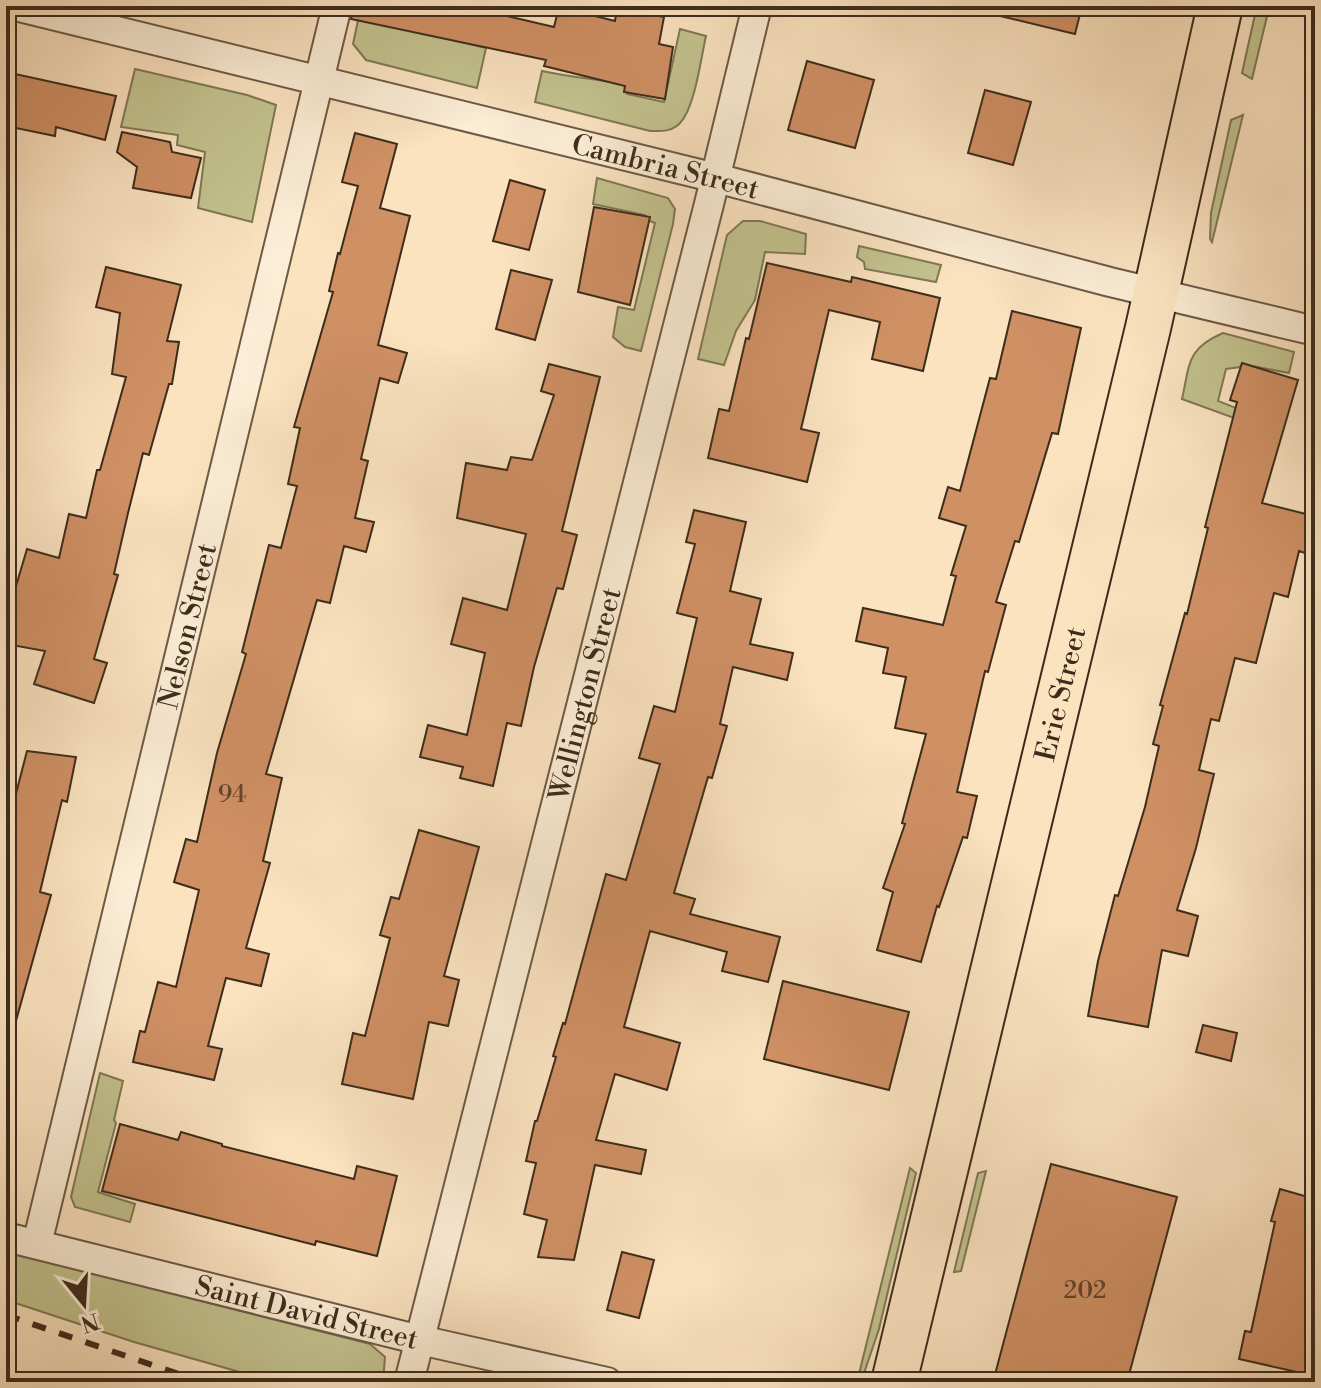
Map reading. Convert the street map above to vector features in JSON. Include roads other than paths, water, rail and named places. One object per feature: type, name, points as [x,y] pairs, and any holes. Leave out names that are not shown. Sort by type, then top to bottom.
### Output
[{"type":"main road","name":"Erie Street","points":[[894,1382],[1155,291],[1220,6]]},
{"type":"street","name":"Cambria Street","points":[[15,6],[319,82],[341,84],[1315,331]]},
{"type":"street","name":"Nelson Street","points":[[37,1244],[337,6]]},
{"type":"street","name":"Wellington Street","points":[[409,1382],[716,178],[757,6]]},
{"type":"street","name":"Saint David Street","points":[[6,1237],[420,1340],[607,1382]]},
{"type":"railway","points":[[6,1315],[202,1382]]}]
